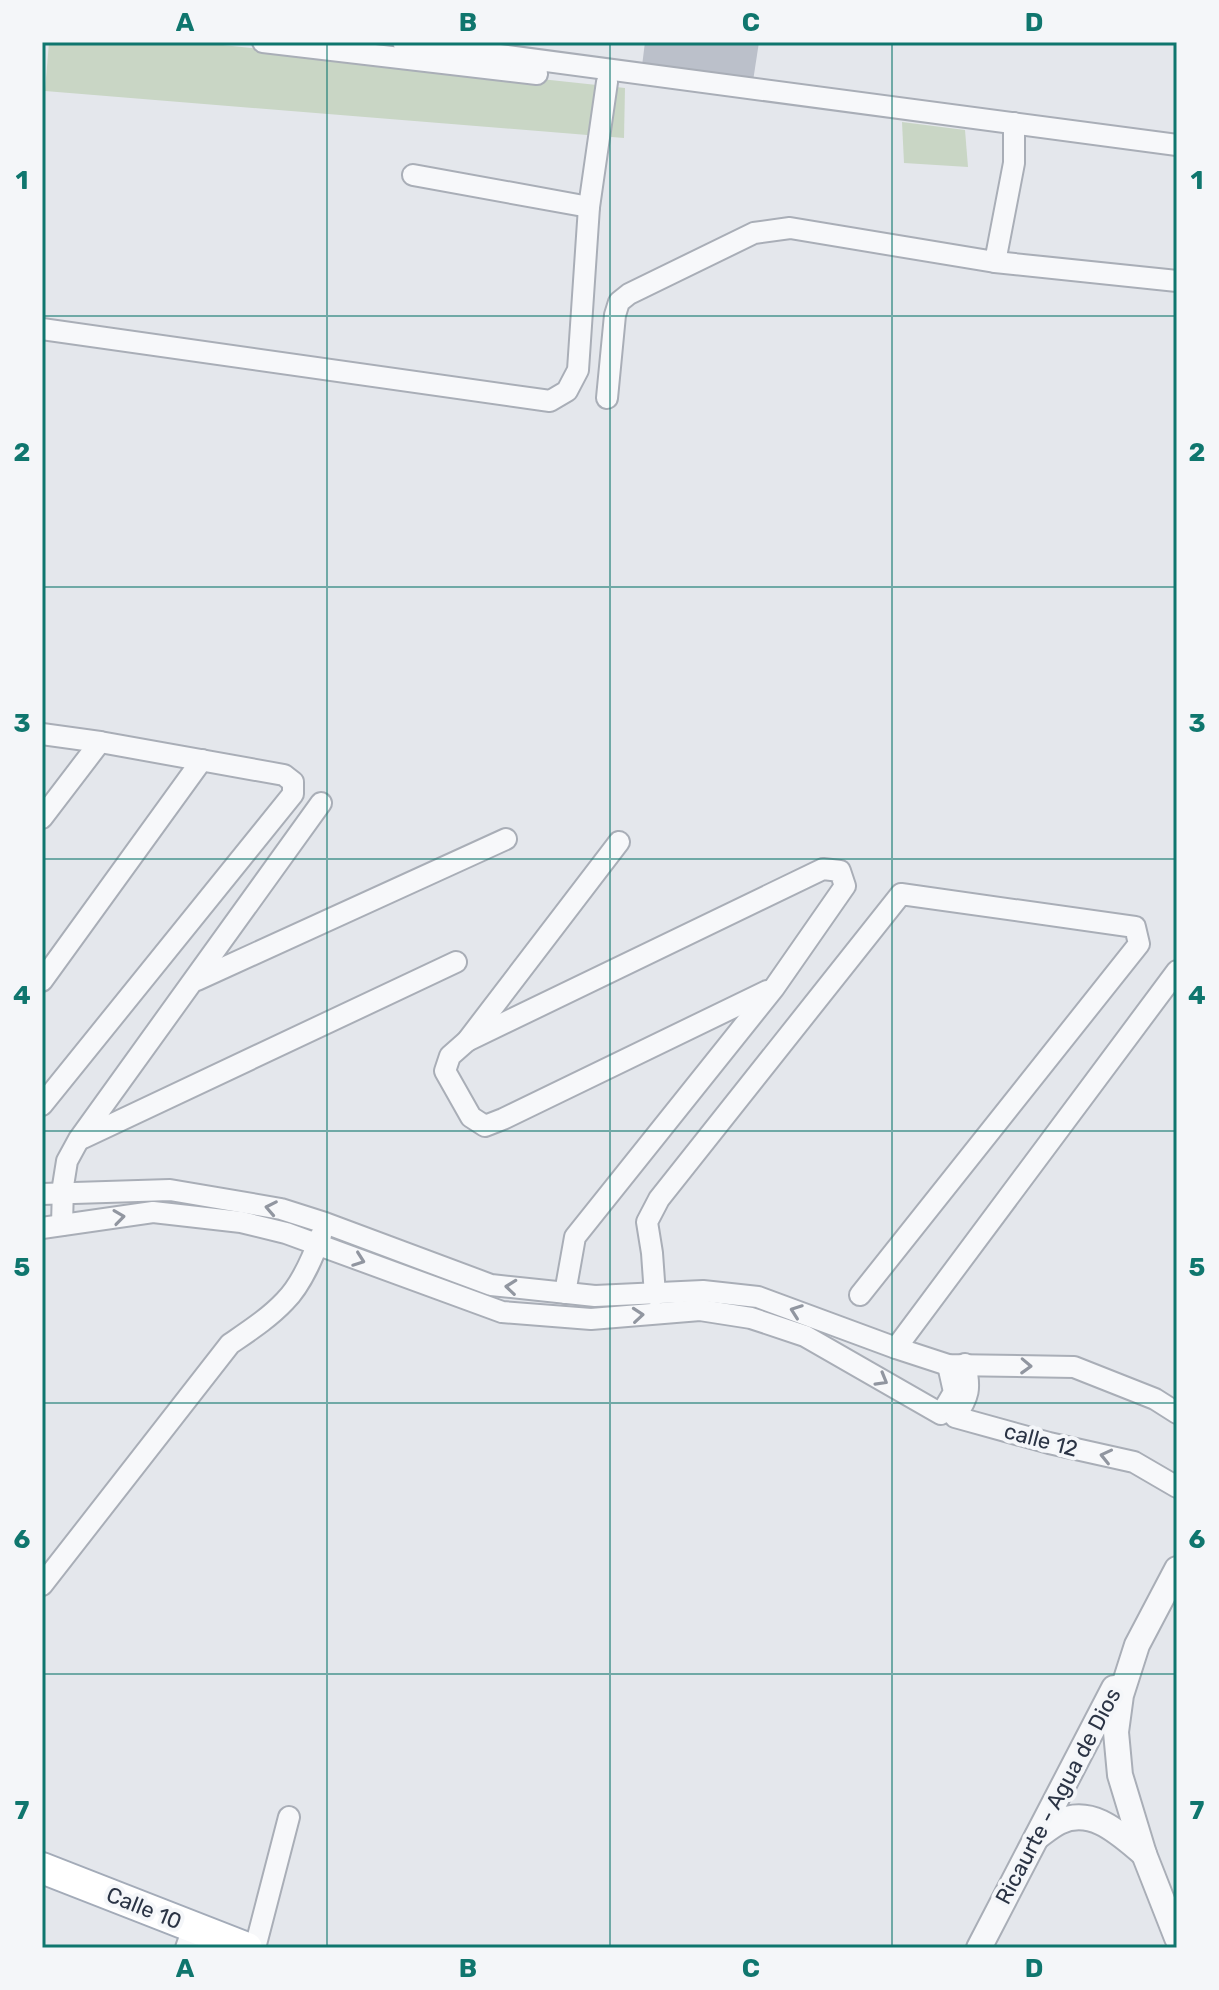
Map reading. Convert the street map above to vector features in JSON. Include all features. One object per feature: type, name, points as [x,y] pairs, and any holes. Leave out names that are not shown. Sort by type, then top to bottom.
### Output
[{"type":"main road","name":"Calle 10","points":[[42,1868],[190,1938],[247,1948]]},
{"type":"street","points":[[263,42],[607,82],[639,74]]},
{"type":"street","points":[[403,42],[1177,145]]},
{"type":"street","points":[[42,329],[550,401],[567,391],[578,370],[589,207],[607,82]]},
{"type":"street","points":[[995,262],[1014,163],[1014,123]]},
{"type":"street","points":[[413,175],[589,207]]},
{"type":"street","points":[[607,398],[619,302],[629,294],[754,233],[790,228],[995,262],[1177,281]]},
{"type":"street","points":[[42,734],[284,775],[293,782],[293,794],[42,1105]]},
{"type":"street","points":[[42,818],[100,742]]},
{"type":"street","points":[[42,981],[202,760]]},
{"type":"street","points":[[321,803],[79,1139],[52,1193],[52,1227],[153,1212],[241,1222],[286,1233],[502,1312],[591,1319],[702,1301],[758,1297],[896,1348],[957,1364],[1074,1367],[1155,1399],[1177,1413]]},
{"type":"street","points":[[193,981],[506,839]]},
{"type":"street","points":[[619,842],[467,1041],[450,1056],[445,1071],[471,1117],[485,1126],[503,1119],[774,988]]},
{"type":"street","points":[[467,1041],[823,869],[840,871],[845,886],[774,988],[575,1237],[565,1293]]},
{"type":"street","points":[[655,1295],[647,1222],[659,1199],[901,894],[1135,927],[1139,944],[860,1295]]},
{"type":"street","points":[[79,1139],[456,962]]},
{"type":"street","points":[[896,1348],[1177,971]]},
{"type":"street","points":[[52,1193],[170,1190],[281,1209],[491,1285],[595,1296],[655,1295],[702,1301],[805,1336],[941,1414],[954,1392],[957,1364]]},
{"type":"street","points":[[42,1585],[230,1344],[287,1300],[296,1288],[325,1223]]},
{"type":"street","points":[[591,1319],[595,1296]]},
{"type":"street","name":"calle 12","points":[[957,1364],[968,1377],[967,1400],[955,1417],[1134,1462],[1177,1487]]},
{"type":"street","points":[[1177,1569],[1137,1645],[1121,1695],[1116,1732],[1120,1775],[1144,1854],[1177,1938]]},
{"type":"street","name":"Ricaurte - Agua de Dios","points":[[979,1948],[1137,1645]]},
{"type":"street","points":[[1035,1838],[1060,1821],[1082,1816],[1106,1823],[1144,1854]]},
{"type":"street","points":[[255,1948],[289,1817]]},
{"type":"green space","points":[[49,42],[194,42],[625,88],[624,138],[45,91]]},
{"type":"green space","points":[[902,122],[965,130],[968,167],[904,163]]},
{"type":"building","points":[[645,42],[759,42],[753,81],[642,66]]}]
